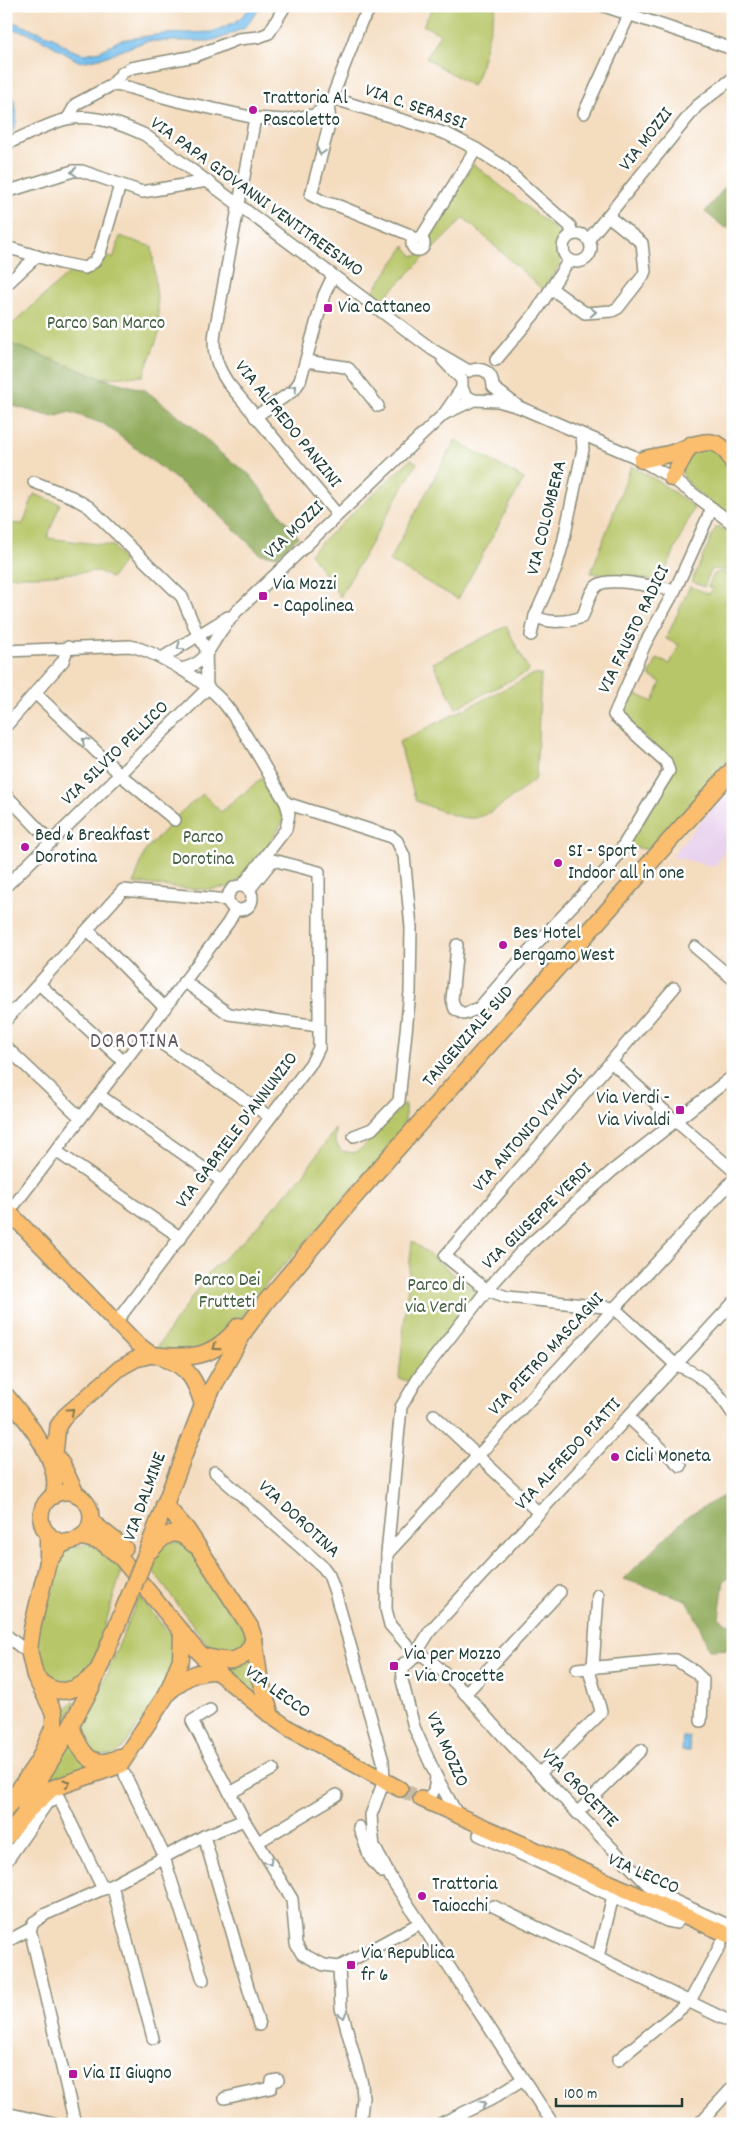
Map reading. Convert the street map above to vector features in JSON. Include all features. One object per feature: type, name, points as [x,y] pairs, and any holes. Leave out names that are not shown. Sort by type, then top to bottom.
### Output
[{"type":"highway","points":[[649,464],[690,445],[702,442],[712,442],[724,449],[733,463]]},
{"type":"highway","points":[[672,478],[690,445]]},
{"type":"highway","name":"TANGENZIALE SUD","points":[[355,1196],[733,769]]},
{"type":"highway","points":[[152,1355],[180,1358],[201,1356],[228,1339],[274,1279],[355,1196]]},
{"type":"highway","name":"VIA DALMINE","points":[[6,1831],[41,1778],[71,1726],[101,1666],[145,1559],[164,1504],[203,1405],[244,1330],[287,1275],[355,1196]]},
{"type":"highway","points":[[152,1355],[172,1360],[189,1373],[203,1405]]},
{"type":"highway","points":[[164,1504],[187,1530],[250,1627],[254,1639],[259,1676],[271,1716]]},
{"type":"highway","points":[[145,1559],[162,1538],[172,1533],[187,1538],[204,1555]]},
{"type":"highway","points":[[6,1809],[39,1760],[53,1732],[54,1713],[35,1676],[29,1650],[48,1562],[48,1534]]},
{"type":"highway","points":[[48,1562],[61,1545],[74,1539]]},
{"type":"highway","points":[[6,1837],[38,1799],[51,1789],[115,1768],[124,1761],[167,1694],[181,1659],[182,1632]]},
{"type":"highway","points":[[202,1656],[219,1661],[234,1660],[248,1652],[254,1639]]},
{"type":"highway","points":[[35,1676],[52,1689],[72,1690],[84,1685],[101,1666]]},
{"type":"highway","points":[[167,1694],[187,1676],[197,1673],[216,1672]]},
{"type":"highway","points":[[54,1713],[72,1690]]},
{"type":"highway","points":[[71,1726],[80,1749],[85,1755],[96,1762],[111,1762],[131,1748]]},
{"type":"main road","points":[[8,1210],[117,1321],[136,1343],[152,1355]]},
{"type":"main road","points":[[55,1454],[58,1426],[65,1416],[120,1368],[136,1359],[152,1355]]},
{"type":"main road","points":[[6,1394],[42,1442],[53,1469],[55,1491],[47,1501],[41,1515],[42,1522],[48,1534],[57,1540],[74,1539],[87,1530],[91,1520],[88,1506],[77,1495],[55,1454],[49,1446],[42,1442]]},
{"type":"main road","points":[[52,1496],[62,1493],[77,1495]]},
{"type":"main road","name":"VIA LECCO","points":[[91,1520],[126,1549],[156,1598]]},
{"type":"main road","name":"VIA LECCO","points":[[74,1539],[100,1542],[121,1558],[216,1672],[271,1716],[290,1729],[400,1789]]},
{"type":"main road","name":"VIA LECCO","points":[[423,1799],[728,1936]]},
{"type":"street","points":[[68,118],[76,104],[112,85],[122,73],[132,68],[195,56],[238,39],[259,37],[269,33],[285,6]]},
{"type":"street","points":[[372,6],[361,22],[330,101],[330,121],[311,195],[417,239],[476,149]]},
{"type":"street","points":[[604,6],[733,49]]},
{"type":"street","points":[[584,113],[629,15]]},
{"type":"street","name":"VIA MOZZI","points":[[569,260],[577,263],[587,259],[592,251],[592,236],[608,216],[697,106],[733,78]]},
{"type":"street","points":[[112,85],[255,118],[297,119],[314,115],[330,101]]},
{"type":"street","name":"VIA C. SERASSI","points":[[330,101],[447,134],[476,149],[501,165],[570,226],[572,234]]},
{"type":"street","name":"VIA PAPA GIOVANNI VENTITREESIMO","points":[[6,144],[68,118],[98,118],[123,124],[145,136],[207,181],[433,350],[464,380],[466,396],[477,400]]},
{"type":"street","name":"VIA ALFREDO PANZINI","points":[[255,118],[213,344],[218,368],[255,418],[337,514]]},
{"type":"street","points":[[6,192],[73,171],[87,173],[142,192],[207,181]]},
{"type":"street","points":[[6,247],[85,268],[94,262],[100,253],[120,185]]},
{"type":"street","points":[[552,289],[585,313],[612,311],[618,308],[643,276],[645,271],[642,244],[608,216]]},
{"type":"street","points":[[444,414],[464,380],[496,360],[536,312],[569,260],[565,256],[563,245],[568,237],[572,234],[592,236]]},
{"type":"street","points":[[6,285],[37,256]]},
{"type":"street","points":[[255,418],[294,390],[300,381],[326,288],[333,276]]},
{"type":"street","points":[[444,414],[486,398],[492,382],[496,360]]},
{"type":"street","points":[[306,361],[345,367],[378,406]]},
{"type":"street","points":[[481,369],[518,407]]},
{"type":"street","points":[[477,400],[498,401],[518,407],[649,464],[672,478],[733,524]]},
{"type":"street","name":"VIA MOZZI","points":[[181,670],[191,667],[207,655],[220,632],[236,612],[444,414]]},
{"type":"street","name":"VIA COLOMBERA","points":[[532,635],[535,616],[555,571],[564,543],[583,449],[582,436]]},
{"type":"street","points":[[34,482],[72,497],[88,507],[106,523],[120,539],[157,571],[182,597],[198,635]]},
{"type":"street","name":"VIA FAUSTO RADICI","points":[[457,945],[452,1000],[455,1009],[464,1014],[479,1008],[518,963],[612,864],[669,771],[666,762],[614,715],[645,644],[676,590],[712,508]]},
{"type":"street","points":[[535,616],[540,620],[556,621],[582,617],[593,591],[598,585],[609,582],[676,590]]},
{"type":"street","name":"VIA MOZZI","points":[[162,658],[236,612]]},
{"type":"street","name":"VIA MOZZI","points":[[198,635],[206,649],[207,689]]},
{"type":"street","points":[[6,651],[130,646],[147,650],[162,658],[207,689],[226,706],[286,803],[289,814],[286,829],[246,888],[231,890],[232,904],[228,923],[99,1095],[8,1210]]},
{"type":"street","points":[[6,726],[36,694],[63,660],[68,647]]},
{"type":"street","name":"VIA SILVIO PELLICO","points":[[6,886],[207,689]]},
{"type":"street","points":[[36,694],[121,774],[175,820]]},
{"type":"street","points":[[6,795],[51,842]]},
{"type":"street","points":[[286,803],[392,837],[397,841],[404,856],[410,927],[410,992],[399,1101],[372,1129],[354,1136]]},
{"type":"street","name":"VIA GABRIELE D'ANNUNZIO","points":[[117,1321],[316,1056],[319,1048],[319,872],[273,860],[246,888]]},
{"type":"street","points":[[6,1020],[123,890],[232,904],[242,910],[251,903],[252,898],[246,888]]},
{"type":"street","points":[[88,930],[165,1008]]},
{"type":"street","points":[[695,947],[733,979]]},
{"type":"street","points":[[184,981],[229,1014],[319,1026]]},
{"type":"street","points":[[39,984],[124,1062]]},
{"type":"street","name":"VIA ANTONIO VIVALDI","points":[[487,1290],[445,1256],[674,988]]},
{"type":"street","points":[[146,1033],[270,1117]]},
{"type":"street","points":[[6,1047],[81,1118]]},
{"type":"street","points":[[611,1062],[733,1170]]},
{"type":"street","name":"VIA GIUSEPPE VERDI","points":[[414,1649],[390,1625],[386,1609],[387,1554],[400,1407],[419,1377],[487,1290],[521,1252],[612,1170],[733,1076]]},
{"type":"street","points":[[99,1095],[222,1181]]},
{"type":"street","points":[[56,1151],[181,1238]]},
{"type":"street","name":"VIA PIETRO MASCAGNI","points":[[387,1554],[733,1180]]},
{"type":"street","points":[[487,1290],[507,1297],[614,1308],[676,1365],[685,1368],[711,1385],[732,1411]]},
{"type":"street","name":"VIA ALFREDO PIATTI","points":[[414,1649],[733,1303]]},
{"type":"street","points":[[434,1414],[539,1513]]},
{"type":"street","points":[[628,1417],[680,1466]]},
{"type":"street","name":"VIA DOROTINA","points":[[215,1472],[329,1575],[383,1761],[384,1781]]},
{"type":"street","points":[[465,1694],[560,1592]]},
{"type":"street","points":[[539,1774],[600,1714],[601,1710],[590,1674],[593,1667],[598,1595]]},
{"type":"street","points":[[6,1634],[22,1648],[29,1650]]},
{"type":"street","name":"VIA MOZZO","points":[[414,1649],[402,1669],[404,1687],[414,1727],[436,1776],[457,1814]]},
{"type":"street","name":"VIA CROCETTE","points":[[414,1649],[431,1661],[465,1694],[539,1774],[648,1884],[728,1936]]},
{"type":"street","points":[[577,1669],[676,1660],[695,1672],[703,1680],[701,1721]]},
{"type":"street","points":[[210,1710],[192,1721],[244,1820],[292,1899],[296,1944],[302,1954],[324,1965],[339,1967],[420,1923]]},
{"type":"street","points":[[577,1813],[641,1750]]},
{"type":"street","points":[[230,1793],[273,1769]]},
{"type":"street","points":[[125,1775],[165,1858],[203,1980]]},
{"type":"street","points":[[423,1799],[429,1798],[435,1789],[436,1776]]},
{"type":"street","points":[[384,1781],[371,1815],[374,1846],[392,1880],[553,2124]]},
{"type":"street","points":[[258,1842],[337,1794]]},
{"type":"street","points":[[6,1862],[47,1803],[59,1798],[108,1887],[153,2038]]},
{"type":"street","points":[[6,1942],[30,1928],[34,1922],[46,1914],[108,1887],[204,1836],[244,1820]]},
{"type":"street","points":[[359,1828],[370,1858],[392,1880]]},
{"type":"street","points":[[204,1836],[259,2026]]},
{"type":"street","name":"VIA LECCO","points":[[479,1836],[672,1923],[679,1922],[684,1915]]},
{"type":"street","points":[[598,1957],[613,1896]]},
{"type":"street","points":[[493,1906],[733,2023]]},
{"type":"street","points":[[30,1928],[75,2124]]},
{"type":"street","points":[[618,2060],[690,2001],[728,1936]]},
{"type":"street","points":[[339,1967],[341,2008],[362,2084],[363,2098],[360,2124]]},
{"type":"street","points":[[440,2124],[490,2100],[523,2079]]},
{"type":"street","points":[[225,2098],[271,2088],[272,2082],[278,2080]]},
{"type":"street","points":[[699,2124],[733,2087]]},
{"type":"street","points":[[6,2113],[54,2124]]},
{"type":"shaded area","points":[[733,785],[733,834],[715,867],[671,856]]},
{"type":"green space","points":[[434,6],[496,6],[478,76],[472,86],[426,58],[440,34],[423,25]]},
{"type":"green space","points":[[473,164],[561,234],[557,250],[561,263],[543,290],[464,218],[380,302],[371,294],[405,246],[413,256],[424,252],[429,242],[430,234]]},
{"type":"green space","points":[[733,177],[733,229],[724,227],[705,212]]},
{"type":"green space","name":"Parco San Marco","points":[[120,236],[152,247],[160,331],[143,376],[101,378],[6,342],[6,330],[70,272],[84,277],[106,255],[113,259]]},
{"type":"green space","points":[[6,342],[101,378],[145,390],[193,427],[220,453],[250,475],[298,537],[278,556],[260,554],[206,502],[104,424],[70,412],[53,417],[6,404]]},
{"type":"green space","points":[[455,440],[524,479],[458,599],[389,561]]},
{"type":"green space","points":[[709,447],[727,460],[733,477],[733,518],[694,489],[683,475],[684,462],[691,450]]},
{"type":"green space","points":[[411,459],[417,463],[340,597],[310,553]]},
{"type":"green space","points":[[631,466],[658,481],[694,507],[661,581],[591,573]]},
{"type":"green space","points":[[34,494],[60,504],[47,538],[113,546],[124,562],[111,578],[98,571],[39,576],[6,576],[6,523],[23,524]]},
{"type":"green space","points":[[716,527],[720,527],[733,536],[733,571],[711,570],[704,587],[692,581]]},
{"type":"green space","points":[[720,572],[733,575],[733,753],[651,850],[628,846],[670,759],[621,717],[620,714],[630,691],[653,702],[661,682],[649,676],[657,659],[670,664],[679,645],[666,639],[690,586],[709,594],[713,588],[708,587],[714,574]]},
{"type":"green space","points":[[506,626],[529,671],[456,708],[433,663]]},
{"type":"green space","points":[[534,674],[541,675],[536,778],[498,807],[475,818],[454,815],[416,801],[399,742]]},
{"type":"green space","name":"Parco Dorotina","points":[[262,778],[281,805],[284,814],[283,820],[271,841],[236,883],[230,886],[209,889],[134,883],[145,851],[180,813],[203,794],[221,812]]},
{"type":"green space","name":"Parco Dei Frutteti","points":[[405,1103],[405,1130],[266,1284],[237,1324],[199,1350],[154,1352],[209,1272],[245,1239],[303,1175],[335,1129],[335,1141],[341,1151],[354,1153],[362,1148]]},
{"type":"green space","name":"Parco di via Verdi","points":[[412,1241],[476,1292],[410,1382],[399,1378]]},
{"type":"green space","points":[[733,1491],[733,1574],[724,1580],[719,1618],[728,1624],[733,1623],[733,1649],[709,1650],[698,1622],[686,1600],[624,1579],[687,1516]]},
{"type":"green space","points":[[168,1542],[179,1542],[193,1550],[246,1629],[246,1642],[238,1652],[215,1652],[211,1649],[151,1569],[156,1551]]},
{"type":"green space","points":[[88,1544],[101,1550],[122,1569],[94,1662],[87,1674],[75,1686],[55,1684],[39,1670],[34,1639],[56,1557],[64,1550]]},
{"type":"green space","points":[[139,1596],[175,1641],[176,1649],[168,1683],[123,1748],[112,1756],[94,1755],[83,1739],[84,1729]]},
{"type":"green space","points":[[251,1653],[266,1709],[218,1665]]},
{"type":"green space","points":[[73,1701],[76,1702],[53,1745],[62,1714]]},
{"type":"green space","points":[[72,1735],[97,1766],[42,1790]]},
{"type":"water","points":[[252,6],[262,6],[244,28],[222,38],[209,41],[147,41],[104,57],[81,62],[34,36],[15,30],[6,31],[6,23],[13,22],[53,37],[69,49],[84,54],[100,51],[120,40],[163,34],[212,32],[236,22]]},
{"type":"water","points":[[6,85],[15,106],[16,120],[11,134],[6,141],[6,127],[9,117]]},
{"type":"water","points":[[683,1737],[689,1737],[689,1751],[682,1751]]},
{"type":"tunnel","points":[[400,1789],[421,1799]]},
{"type":"place","name":"Trattoria Al Pascoletto","points":[[253,110]]},
{"type":"place","name":"Via Cattaneo","points":[[328,308]]},
{"type":"place","name":"Via Mozzi - Capolinea","points":[[263,596]]},
{"type":"place","name":"Bed & Breakfast Dorotina","points":[[25,847]]},
{"type":"place","name":"SI - Sport Indoor all in one","points":[[558,863]]},
{"type":"place","name":"Bes Hotel Bergamo West","points":[[503,945]]},
{"type":"place","name":"Via Verdi - Via Vivaldi","points":[[680,1110]]},
{"type":"place","name":"Cicli Moneta","points":[[615,1457]]},
{"type":"place","name":"Via per Mozzo - Via Crocette","points":[[394,1666]]},
{"type":"place","name":"Trattoria Taiocchi","points":[[422,1896]]},
{"type":"place","name":"Via Republica fr 6","points":[[351,1965]]},
{"type":"place","name":"Via II Giugno","points":[[73,2074]]},
{"type":"district","name":"DOROTINA","points":[[135,1043]]}]
